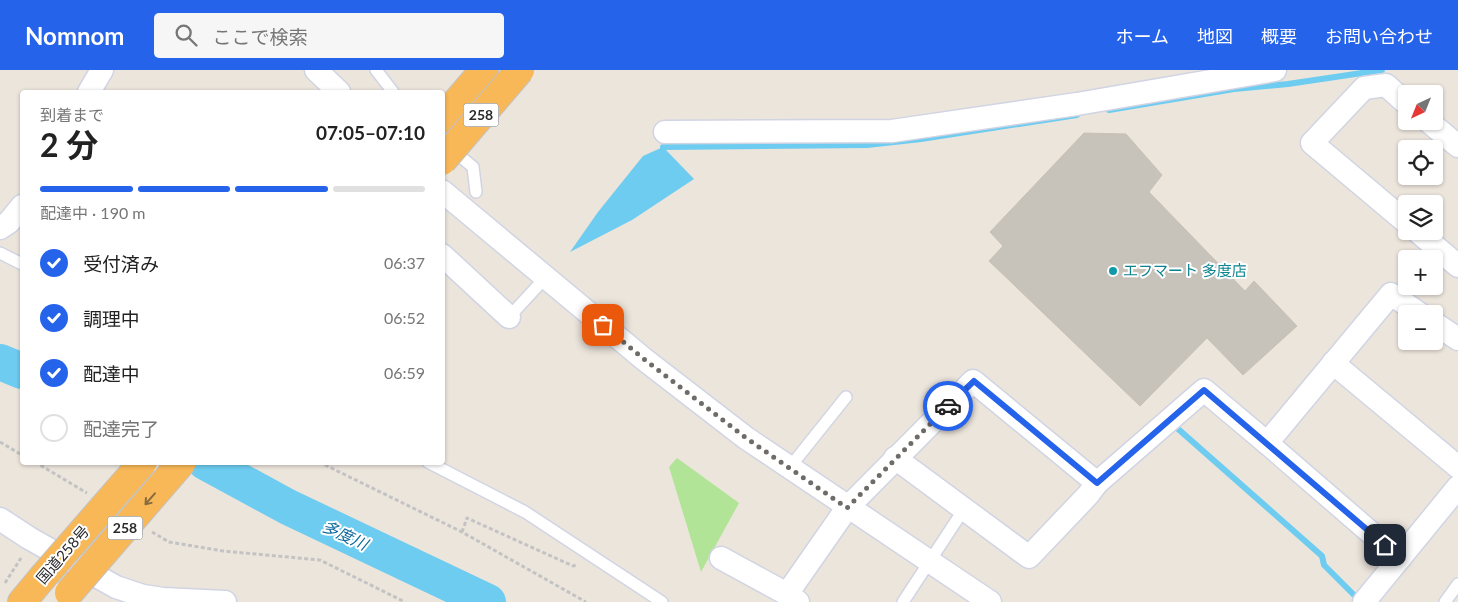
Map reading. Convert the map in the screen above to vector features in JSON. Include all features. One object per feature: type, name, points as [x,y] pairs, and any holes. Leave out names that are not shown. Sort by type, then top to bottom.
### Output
[{"type":"highway","name":"258","points":[[445,115],[484,70]]},
{"type":"highway","name":"258","points":[[445,158],[520,70]]},
{"type":"highway","name":"国道258号","points":[[22,602],[140,465]]},
{"type":"highway","name":"国道258号","points":[[65,597],[179,465]]},
{"type":"street","points":[[90,90],[102,70]]},
{"type":"street","points":[[316,70],[337,90]]},
{"type":"street","points":[[665,132],[892,131],[1077,104],[1275,70]]},
{"type":"street","points":[[1398,96],[1386,85],[1364,88],[1312,143],[1398,215]]},
{"type":"street","points":[[1439,130],[1458,146]]},
{"type":"street","points":[[445,193],[645,360],[746,438],[847,508],[990,602]]},
{"type":"street","points":[[0,228],[9,222],[20,208]]},
{"type":"street","points":[[1428,240],[1458,266]]},
{"type":"street","points":[[445,258],[509,317]]},
{"type":"street","points":[[1267,443],[1392,294],[1407,305]]},
{"type":"street","points":[[1443,329],[1458,338]]},
{"type":"street","points":[[1333,364],[1458,467]]},
{"type":"street","points":[[721,558],[792,598],[847,508],[974,381],[1097,483]]},
{"type":"street","points":[[895,458],[1029,557],[1097,483],[1204,390],[1400,558]]},
{"type":"street","points":[[1364,602],[1458,487]]},
{"type":"street","points":[[0,521],[116,587],[142,599],[225,602]]},
{"type":"lane","points":[[376,70],[391,90]]},
{"type":"lane","points":[[445,144],[473,167],[476,192]]},
{"type":"lane","points":[[0,253],[20,263]]},
{"type":"lane","points":[[509,317],[546,277]]},
{"type":"lane","points":[[790,467],[846,397]]},
{"type":"lane","points":[[434,465],[525,512],[662,602]]},
{"type":"lane","points":[[903,602],[964,509]]},
{"type":"lane","points":[[1445,602],[1458,584]]},
{"type":"path","points":[[0,442],[20,454]]},
{"type":"path","points":[[40,465],[94,497]]},
{"type":"path","points":[[325,465],[462,532],[586,602]]},
{"type":"path","points":[[462,532],[468,518],[573,566],[599,560]]},
{"type":"path","points":[[144,527],[169,542],[223,551],[320,560],[405,602]]},
{"type":"path","points":[[0,590],[21,558]]},
{"type":"green space","points":[[677,458],[739,503],[701,572],[669,467]]},
{"type":"water","points":[[663,147],[694,179],[632,220],[570,252],[598,212],[643,156]]},
{"type":"building","name":"エフマート 多度店","points":[[1084,133],[1126,134],[1162,175],[1149,192],[1245,291],[1254,281],[1297,326],[1243,375],[1207,338],[1140,406],[989,261],[1003,246],[990,232]]},
{"type":"waterway","points":[[1109,110],[1234,89],[1288,84],[1382,70]]},
{"type":"waterway","points":[[663,147],[867,145],[921,139],[1077,115]]},
{"type":"waterway","name":"多度川","points":[[0,362],[20,370]]},
{"type":"waterway","points":[[1177,428],[1322,556],[1324,565],[1354,595]]},
{"type":"waterway","name":"多度川","points":[[211,465],[288,507],[488,602]]},
{"type":"way so far","points":[[603,325],[746,438],[847,508],[948,406]]},
{"type":"place","name":"エフマート 多度店","points":[[1113,271]]},
{"type":"route","points":[[948,406],[974,381],[1097,483],[1204,390],[1385,545]]}]
